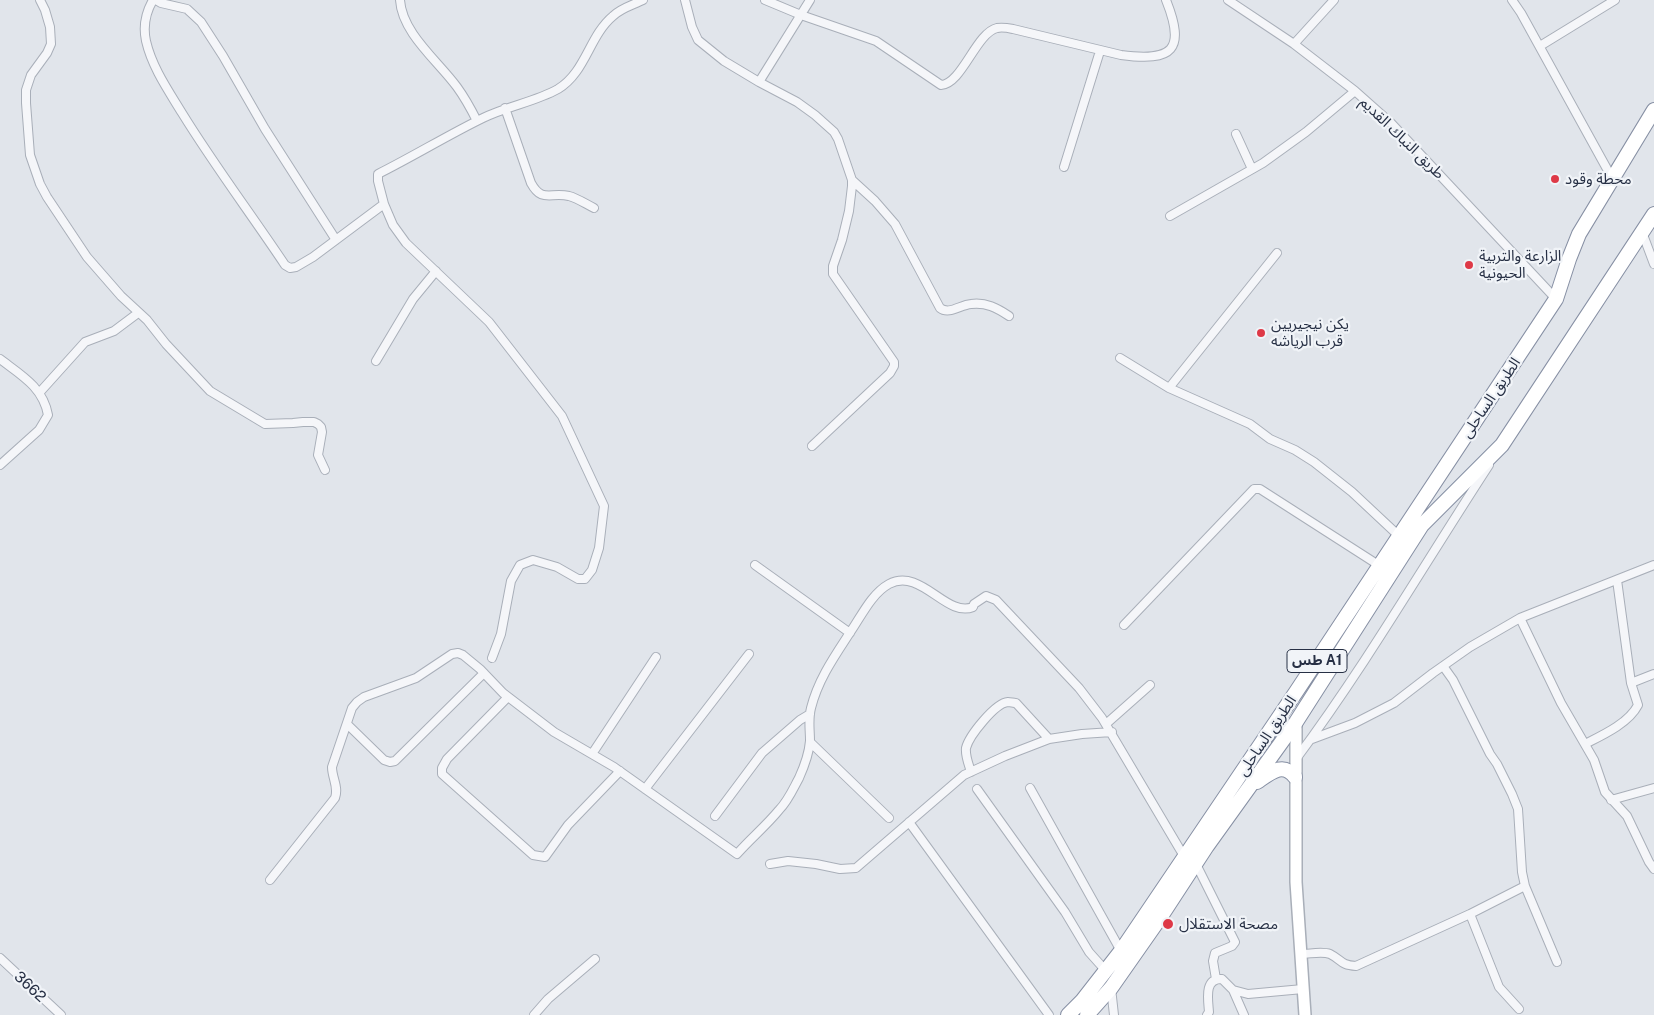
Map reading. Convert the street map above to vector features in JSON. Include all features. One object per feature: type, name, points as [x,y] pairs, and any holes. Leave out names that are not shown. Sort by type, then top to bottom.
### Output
[{"type":"highway","name":"الطريق الساحلى","points":[[1087,1015],[1111,988],[1160,918],[1190,861],[1399,536],[1556,300],[1579,234],[1654,110]]},
{"type":"highway","name":"الطريق الساحلى","points":[[1068,1015],[1106,971],[1250,786],[1296,722],[1422,525],[1502,445],[1654,214]]},
{"type":"highway","points":[[1250,786],[1276,770],[1288,770],[1295,778]]},
{"type":"street","points":[[40,0],[45,10],[51,44],[47,53],[31,75],[26,90],[30,155],[40,184],[87,257],[121,296],[147,320],[166,344],[210,391],[265,424],[314,422],[321,427],[322,432],[318,455],[325,470]]},
{"type":"street","points":[[336,240],[265,129],[201,22],[187,9],[154,0],[148,8],[144,24],[146,40],[162,80],[195,134],[285,265],[290,268],[296,268],[336,240],[384,204]]},
{"type":"street","points":[[400,0],[405,19],[423,46],[457,86],[477,121]]},
{"type":"street","points":[[685,0],[692,28],[698,40],[724,61],[797,102],[834,132],[841,146],[852,180],[849,211],[833,266],[833,274],[894,362],[894,366],[890,373],[812,446]]},
{"type":"street","points":[[765,0],[800,15],[876,41],[941,84],[948,83],[987,34],[998,28],[1013,29],[1100,51],[1136,57],[1157,56],[1171,50],[1175,42],[1176,33],[1166,0]]},
{"type":"street","points":[[759,82],[810,0]]},
{"type":"street","name":"طريق النباك القديم","points":[[1228,0],[1294,44],[1355,91],[1391,123],[1556,300]]},
{"type":"street","points":[[1294,44],[1334,0]]},
{"type":"street","points":[[1512,0],[1540,46],[1612,178]]},
{"type":"street","points":[[1540,46],[1615,0]]},
{"type":"street","points":[[492,658],[501,634],[511,581],[520,565],[533,560],[557,567],[578,579],[585,579],[592,570],[599,548],[604,506],[562,416],[489,322],[406,243],[393,224],[384,204],[378,174],[477,121],[505,108],[538,98],[558,89],[579,68],[595,38],[611,17],[637,1]]},
{"type":"street","points":[[1064,167],[1100,51]]},
{"type":"street","points":[[1170,216],[1263,163],[1306,132],[1355,91]]},
{"type":"street","points":[[505,108],[530,183],[536,192],[540,195],[568,196],[594,208]]},
{"type":"street","points":[[1236,134],[1252,169]]},
{"type":"street","points":[[852,180],[875,201],[895,224],[940,308],[948,311],[971,304],[985,304],[993,306],[1009,316]]},
{"type":"street","points":[[1642,232],[1654,264]]},
{"type":"street","points":[[1169,388],[1277,254]]},
{"type":"street","points":[[376,361],[413,299],[436,271]]},
{"type":"street","points":[[40,392],[84,342],[114,331],[138,313]]},
{"type":"street","points":[[1120,358],[1169,388],[1250,424],[1270,438],[1314,462],[1352,492],[1399,536]]},
{"type":"street","points":[[0,359],[40,392],[46,404],[48,415],[39,430],[0,465]]},
{"type":"street","points":[[1282,769],[1291,765],[1311,739],[1370,653],[1502,445]]},
{"type":"street","points":[[1124,625],[1254,489],[1260,489],[1380,566]]},
{"type":"street","points":[[755,565],[850,633]]},
{"type":"street","points":[[1311,739],[1354,723],[1394,704],[1470,647],[1520,618],[1654,566]]},
{"type":"street","points":[[270,880],[335,798],[338,790],[332,775],[332,767],[352,708],[364,697],[416,678],[452,654],[458,653],[484,673],[508,697],[554,732],[620,771],[737,854],[780,810],[789,796],[806,760],[810,742],[808,725],[810,714],[818,688],[832,659],[876,594],[890,583],[904,580],[917,583],[961,609],[973,607],[986,596],[996,600],[1079,688],[1112,732],[1190,861],[1234,942],[1232,946],[1215,953],[1213,957],[1216,979]]},
{"type":"street","points":[[1585,744],[1626,720],[1634,712],[1638,704],[1631,683],[1617,580]]},
{"type":"street","points":[[1520,618],[1561,703],[1594,760],[1605,792],[1627,816],[1649,862],[1654,868]]},
{"type":"street","points":[[645,788],[749,654]]},
{"type":"street","points":[[592,754],[656,657]]},
{"type":"street","points":[[1443,666],[1453,680],[1518,809],[1522,872],[1525,886],[1557,962]]},
{"type":"street","points":[[347,724],[384,760],[395,761],[484,673]]},
{"type":"street","points":[[1631,683],[1654,674]]},
{"type":"street","points":[[1106,724],[1150,685]]},
{"type":"street","points":[[508,697],[447,760],[442,768],[442,774],[533,855],[545,857],[568,825],[620,771]]},
{"type":"street","points":[[971,772],[966,756],[966,748],[969,742],[987,716],[1009,701],[1016,703],[1049,739]]},
{"type":"street","points":[[715,816],[762,753],[800,720],[810,714]]},
{"type":"street","points":[[1296,722],[1296,882],[1305,1015]]},
{"type":"street","points":[[770,864],[788,861],[840,868],[856,868],[964,775],[1049,739],[1112,732]]},
{"type":"street","points":[[810,742],[889,818]]},
{"type":"street","points":[[1030,788],[1121,951]]},
{"type":"street","points":[[1611,800],[1654,788]]},
{"type":"street","points":[[977,789],[1065,912],[1089,952],[1106,971]]},
{"type":"street","points":[[909,822],[1049,1015]]},
{"type":"street","points":[[1301,954],[1324,952],[1345,965],[1356,966],[1470,914],[1525,886]]},
{"type":"street","points":[[1470,914],[1499,987],[1519,1009]]},
{"type":"street","name":"3662","points":[[0,958],[61,1015]]},
{"type":"street","points":[[534,1015],[548,999],[595,959]]},
{"type":"street","points":[[1208,1015],[1208,988],[1216,979],[1222,980],[1233,990],[1244,1015]]},
{"type":"street","points":[[1111,988],[1114,1015]]},
{"type":"street","points":[[1233,990],[1248,994],[1303,989]]},
{"type":"place","name":"محطة وقود","points":[[1555,179]]},
{"type":"place","name":"الزارعة والتربية الحيونية","points":[[1469,265]]},
{"type":"place","name":"يكن نيجيريين قرب الرياشه","points":[[1261,333]]},
{"type":"place","name":"مصحة الاستقلال","points":[[1168,924]]}]
